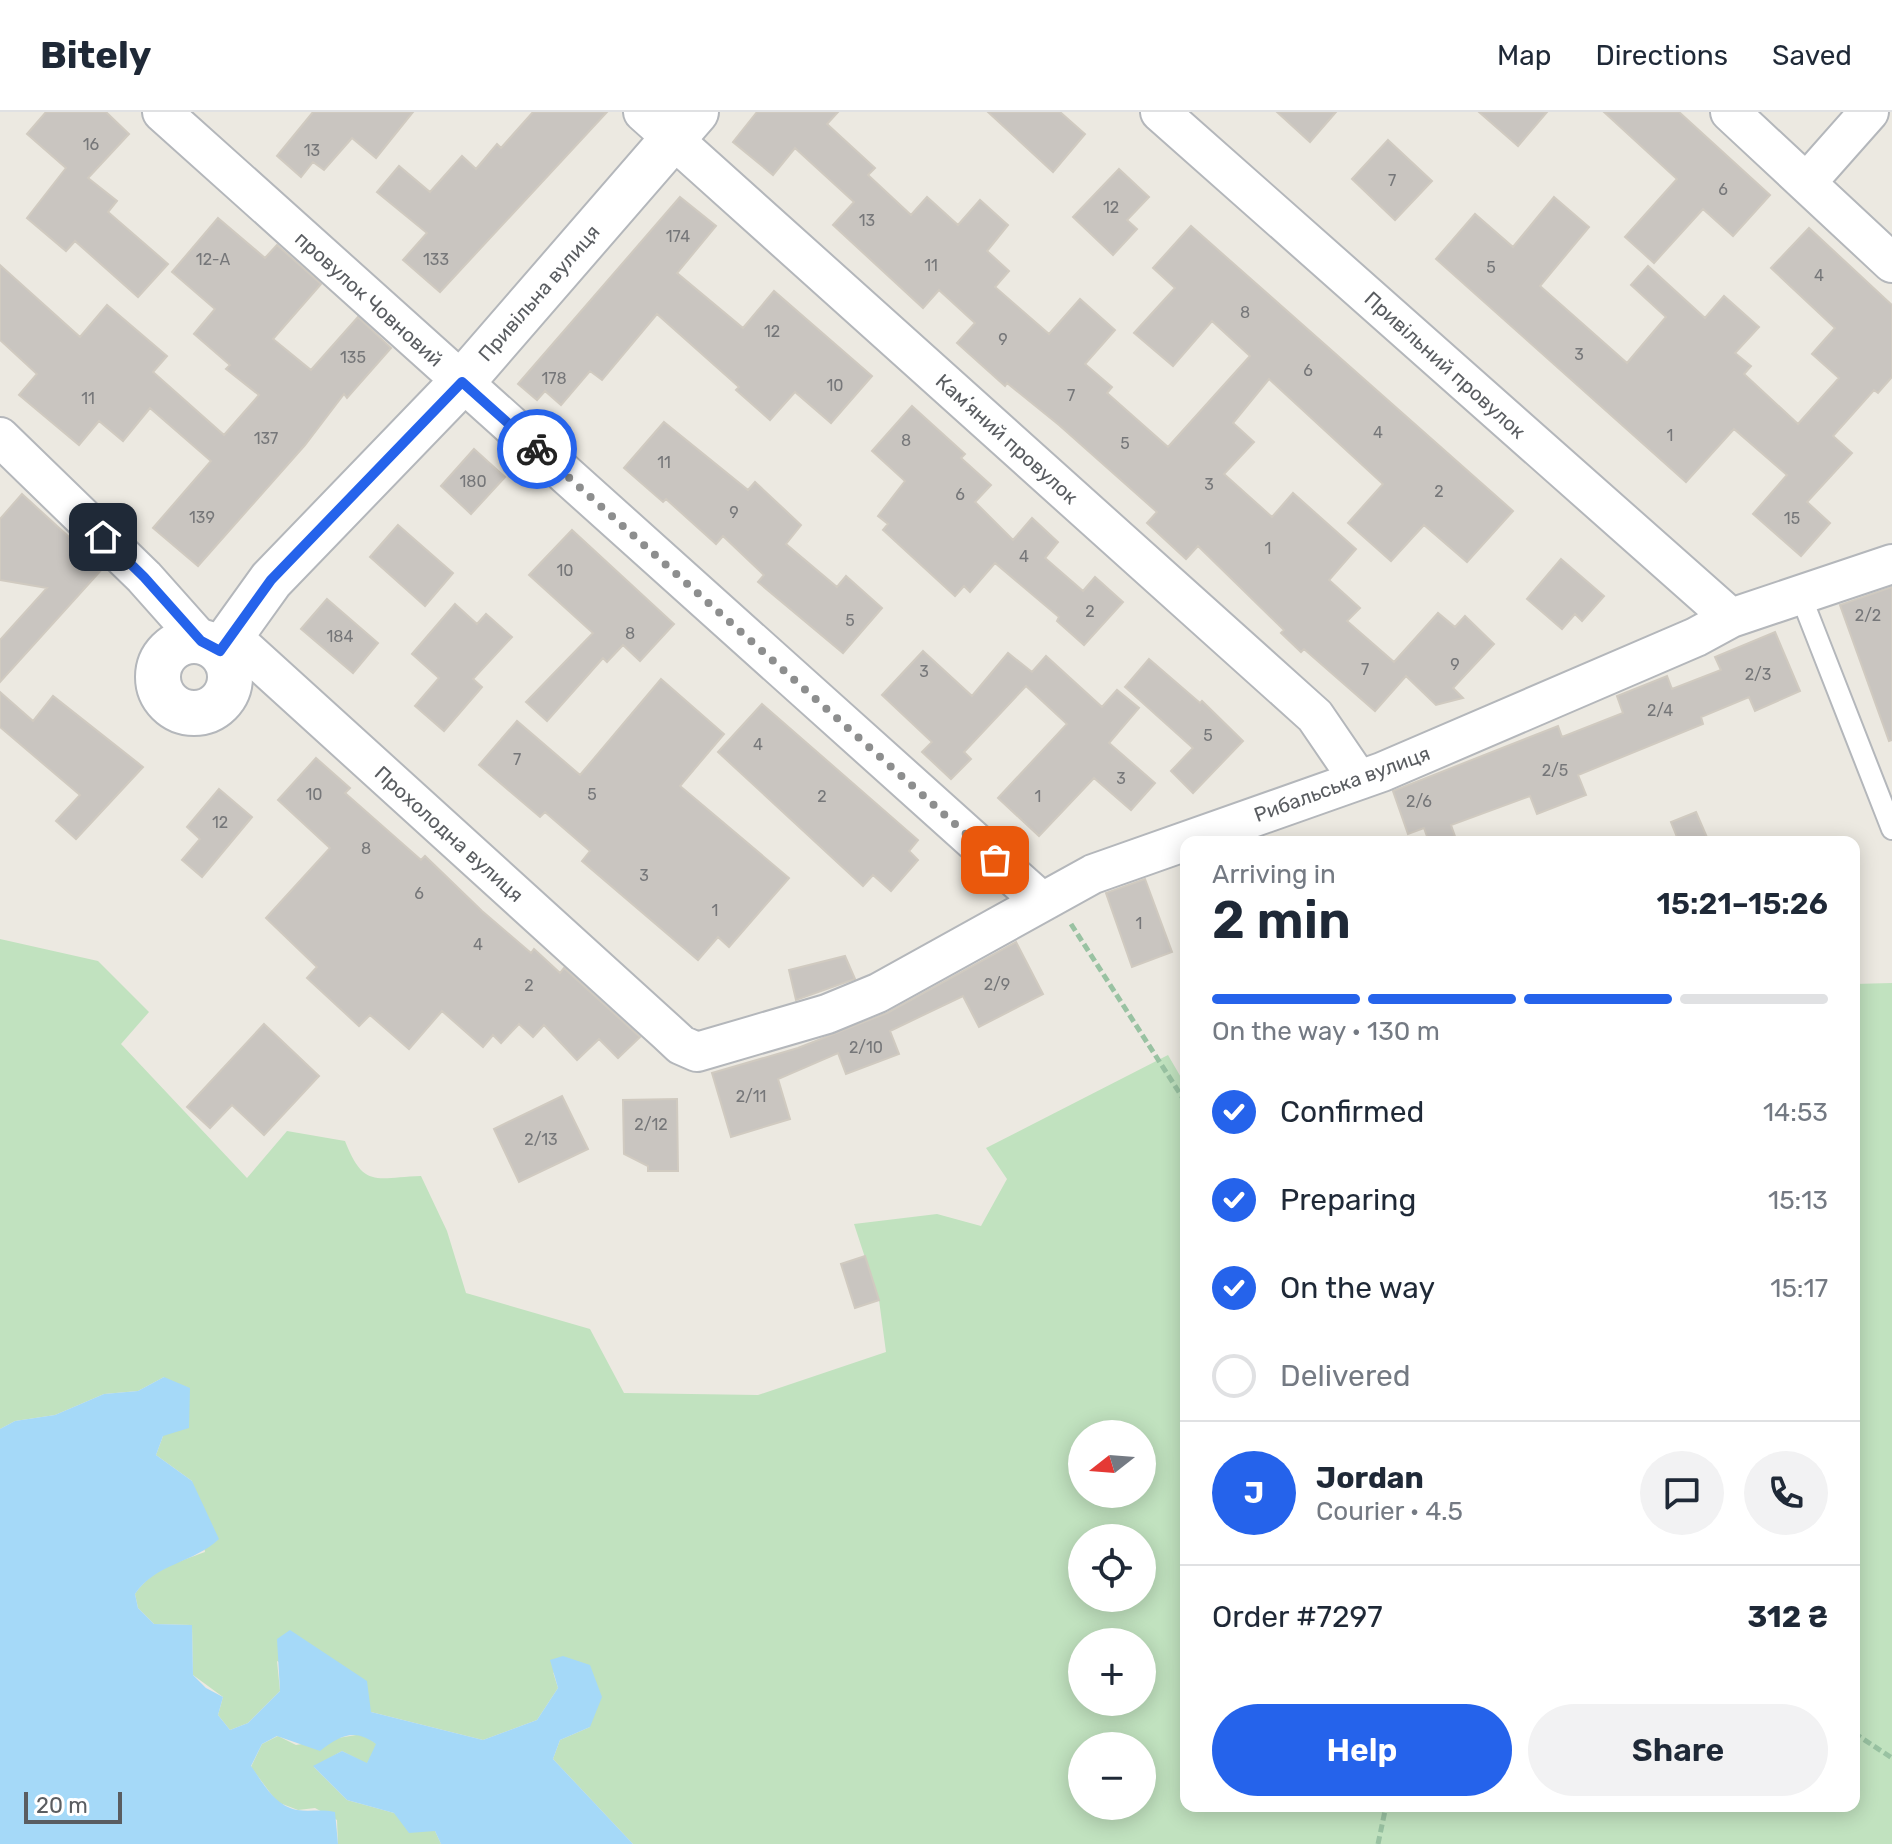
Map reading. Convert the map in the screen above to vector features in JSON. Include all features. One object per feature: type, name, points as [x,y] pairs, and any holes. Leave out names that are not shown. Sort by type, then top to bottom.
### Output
[{"type":"street","name":"провулок Човновий","points":[[162,112],[462,382],[1047,899]]},
{"type":"street","name":"Привільний провулок","points":[[1160,112],[1731,618]]},
{"type":"street","points":[[1730,112],[1892,263]]},
{"type":"street","points":[[1807,182],[1869,112]]},
{"type":"street","name":"Привільна вулиця","points":[[217,643],[271,580],[462,382],[671,121]]},
{"type":"street","name":"Камʼяний провулок","points":[[671,121],[1315,716],[1358,779]]},
{"type":"street","name":"Прохолодна вулиця","points":[[0,437],[217,643],[667,1032]]},
{"type":"street","name":"Рибальська вулиця","points":[[1199,836],[1396,766],[1696,637],[1731,618],[1892,564]]},
{"type":"street","name":"Рибальська вулиця","points":[[667,1032],[681,1045],[697,1052],[827,1014],[878,993],[1093,874],[1180,843]]},
{"type":"lane","points":[[1800,594],[1892,829]]},
{"type":"path","points":[[1047,899],[1180,1094]]},
{"type":"path","points":[[1860,1737],[1892,1758]]},
{"type":"path","points":[[1378,1844],[1385,1812]]},
{"type":"green space","points":[[0,939],[98,961],[149,1012],[121,1044],[247,1178],[287,1131],[345,1141],[359,1167],[374,1177],[421,1176],[447,1231],[466,1293],[590,1329],[624,1393],[758,1395],[886,1352],[879,1300],[854,1224],[937,1214],[981,1226],[1007,1179],[986,1148],[1168,1055],[1180,1076],[1180,1812],[1860,1812],[1860,984],[1892,983],[1892,1844],[633,1844],[553,1759],[560,1740],[590,1727],[553,1672],[558,1688],[537,1720],[483,1740],[371,1712],[277,1661],[280,1691],[248,1723],[230,1730],[218,1715],[223,1697],[193,1675],[192,1625],[154,1624],[138,1608],[135,1594],[158,1572],[205,1552],[192,1481],[156,1455],[163,1436],[164,1377],[138,1391],[104,1394],[55,1415],[15,1421],[0,1429]]},
{"type":"green space","points":[[362,1734],[377,1744],[367,1764],[342,1751],[314,1767],[347,1800],[394,1813],[435,1831],[441,1844],[338,1844],[337,1820],[315,1808],[298,1810],[277,1802],[251,1767],[262,1744],[278,1736],[296,1745]]},
{"type":"water","points":[[164,1377],[190,1388],[189,1428],[163,1436],[156,1455],[192,1481],[219,1539],[153,1576],[135,1594],[138,1608],[154,1624],[192,1625],[193,1675],[206,1688],[223,1697],[218,1715],[230,1730],[248,1723],[280,1691],[277,1639],[290,1630],[367,1681],[371,1712],[483,1740],[537,1720],[558,1688],[550,1660],[563,1656],[590,1665],[602,1697],[590,1727],[560,1740],[553,1759],[633,1844],[441,1844],[435,1831],[409,1833],[394,1813],[347,1800],[313,1766],[342,1751],[367,1763],[376,1744],[354,1735],[334,1741],[320,1751],[277,1736],[262,1744],[251,1766],[270,1793],[289,1808],[335,1812],[338,1844],[0,1844],[0,1429],[15,1421],[55,1415],[104,1394],[138,1391]]},
{"type":"building","points":[[46,112],[106,112],[129,134],[88,178],[117,201],[108,212],[168,264],[138,297],[75,241],[66,251],[27,218],[66,168],[27,134]]},
{"type":"building","points":[[313,112],[413,112],[376,158],[352,138],[324,170],[313,162],[301,177],[277,156]]},
{"type":"building","points":[[533,112],[607,112],[440,292],[403,260],[427,233],[377,192],[399,166],[430,192],[462,156],[476,169],[497,144],[501,148]]},
{"type":"building","points":[[757,112],[838,112],[827,124],[875,168],[868,175],[911,215],[927,197],[958,225],[980,200],[1008,225],[987,251],[1009,271],[995,287],[1049,334],[1080,299],[1115,330],[1085,364],[1112,387],[1107,393],[1168,447],[1250,356],[1212,321],[1173,366],[1134,333],[1175,288],[1153,268],[1191,226],[1513,511],[1467,562],[1424,525],[1391,561],[1348,523],[1383,484],[1269,379],[1233,423],[1254,442],[1224,474],[1272,517],[1293,493],[1356,549],[1329,580],[1360,608],[1347,621],[1394,662],[1438,613],[1455,627],[1465,616],[1494,644],[1453,688],[1463,698],[1436,705],[1406,676],[1375,711],[1304,649],[1301,652],[1281,633],[1284,630],[1198,546],[1186,559],[1147,523],[1157,512],[1059,425],[1007,383],[1005,386],[957,343],[975,323],[939,290],[923,308],[833,225],[854,202],[795,148],[773,175],[733,142]]},
{"type":"building","points":[[988,112],[1060,112],[1085,134],[1053,172]]},
{"type":"building","points":[[1277,112],[1336,112],[1310,142]]},
{"type":"building","points":[[1479,112],[1547,112],[1518,146]]},
{"type":"building","points":[[1604,112],[1679,112],[1770,195],[1733,236],[1703,209],[1654,263],[1625,237],[1677,179]]},
{"type":"building","points":[[1388,140],[1432,181],[1395,220],[1352,179]]},
{"type":"building","points":[[1119,169],[1149,197],[1127,220],[1137,229],[1113,255],[1073,217]]},
{"type":"building","points":[[680,197],[716,226],[677,273],[743,328],[774,291],[872,376],[831,423],[795,392],[770,420],[736,390],[739,387],[657,314],[602,380],[590,371],[561,405],[545,391],[537,400],[518,384]]},
{"type":"building","points":[[1554,197],[1589,227],[1540,286],[1627,363],[1666,317],[1631,285],[1648,266],[1705,318],[1724,296],[1759,327],[1735,353],[1751,366],[1744,374],[1798,424],[1839,378],[1812,354],[1835,328],[1771,268],[1809,228],[1892,305],[1892,377],[1878,393],[1874,390],[1833,436],[1852,453],[1807,502],[1830,523],[1801,556],[1753,514],[1787,475],[1734,429],[1686,482],[1436,259],[1475,214],[1513,247]]},
{"type":"building","points":[[218,218],[265,258],[277,245],[321,284],[273,339],[311,370],[358,317],[391,348],[347,398],[344,394],[305,445],[198,566],[153,528],[211,461],[150,408],[123,441],[99,421],[79,445],[19,395],[37,374],[0,340],[0,265],[80,337],[107,305],[167,356],[153,372],[224,435],[259,395],[226,369],[230,365],[194,334],[215,309],[172,272]]},
{"type":"building","points":[[912,406],[965,454],[961,458],[991,485],[975,502],[1013,540],[1032,518],[1058,542],[1045,558],[1083,591],[1095,577],[1123,602],[1084,645],[1057,621],[1059,617],[995,563],[970,592],[964,586],[955,596],[883,530],[888,524],[878,516],[905,481],[872,451]]},
{"type":"building","points":[[664,422],[748,490],[755,482],[801,525],[786,544],[837,587],[846,576],[882,608],[843,653],[758,582],[764,575],[723,536],[716,544],[666,499],[663,502],[624,468]]},
{"type":"building","points":[[474,449],[505,477],[471,514],[441,486]]},
{"type":"building","points":[[22,494],[103,568],[0,682],[0,640],[47,588],[0,580],[0,519]]},
{"type":"building","points":[[398,525],[453,573],[425,606],[370,557]]},
{"type":"building","points":[[572,530],[674,624],[640,661],[623,645],[607,662],[603,658],[547,721],[526,702],[593,633],[529,575]]},
{"type":"building","points":[[1561,559],[1604,596],[1582,621],[1575,614],[1562,629],[1527,599]]},
{"type":"building","points":[[1892,587],[1892,740],[1889,741],[1840,605]]},
{"type":"building","points":[[327,599],[378,643],[353,673],[301,629]]},
{"type":"building","points":[[455,604],[477,624],[486,614],[512,637],[473,679],[482,687],[444,731],[415,706],[439,678],[412,654]]},
{"type":"building","points":[[1775,632],[1800,691],[1755,711],[1749,697],[1701,717],[1703,724],[1578,775],[1586,795],[1537,814],[1530,796],[1451,825],[1455,836],[1427,836],[1424,828],[1408,834],[1393,791],[1558,726],[1562,737],[1623,713],[1617,696],[1667,676],[1672,689],[1721,670],[1715,657]]},
{"type":"building","points":[[923,651],[972,696],[1008,653],[1032,672],[1046,656],[1102,707],[1117,690],[1139,708],[1109,743],[1155,783],[1131,810],[1094,778],[1039,836],[998,798],[1067,724],[1026,686],[964,752],[971,759],[951,779],[922,752],[932,742],[882,695]]},
{"type":"building","points":[[1149,659],[1200,703],[1202,701],[1243,741],[1193,793],[1171,771],[1193,748],[1125,687]]},
{"type":"building","points":[[661,679],[724,734],[680,786],[789,878],[729,947],[718,937],[698,960],[582,861],[590,851],[545,812],[540,817],[479,765],[517,721],[580,775]]},
{"type":"building","points":[[0,692],[33,721],[53,696],[143,767],[76,839],[56,821],[80,795],[0,727]]},
{"type":"building","points":[[762,704],[918,840],[909,851],[918,860],[891,891],[873,875],[863,886],[718,752]]},
{"type":"building","points":[[316,758],[350,788],[345,793],[421,860],[425,856],[531,953],[534,949],[560,973],[564,968],[640,1037],[618,1058],[599,1039],[577,1060],[544,1025],[533,1037],[519,1024],[501,1043],[493,1035],[483,1047],[442,1011],[409,1049],[370,1015],[359,1026],[307,978],[317,967],[266,918],[330,848],[278,800]]},
{"type":"building","points":[[219,789],[252,817],[202,877],[182,860],[200,839],[187,827]]},
{"type":"building","points":[[1696,812],[1706,836],[1677,836],[1671,822]]},
{"type":"building","points":[[1145,879],[1172,952],[1132,967],[1106,893]]},
{"type":"building","points":[[1016,942],[1043,994],[979,1027],[963,996],[890,1031],[899,1054],[846,1074],[838,1053],[778,1079],[790,1119],[731,1137],[712,1073],[798,1048],[887,1013]]},
{"type":"building","points":[[845,956],[855,979],[796,1000],[789,970]]},
{"type":"building","points":[[264,1024],[319,1076],[264,1135],[232,1105],[210,1128],[187,1107]]},
{"type":"building","points":[[562,1096],[588,1149],[519,1182],[494,1129]]},
{"type":"building","points":[[677,1099],[678,1171],[648,1171],[648,1166],[624,1154],[623,1100]]},
{"type":"building","points":[[865,1256],[879,1300],[855,1308],[841,1264]]},
{"type":"way so far","points":[[537,449],[995,860]]},
{"type":"route","points":[[103,537],[144,577],[201,641],[220,651],[271,580],[462,382],[537,449]]}]
